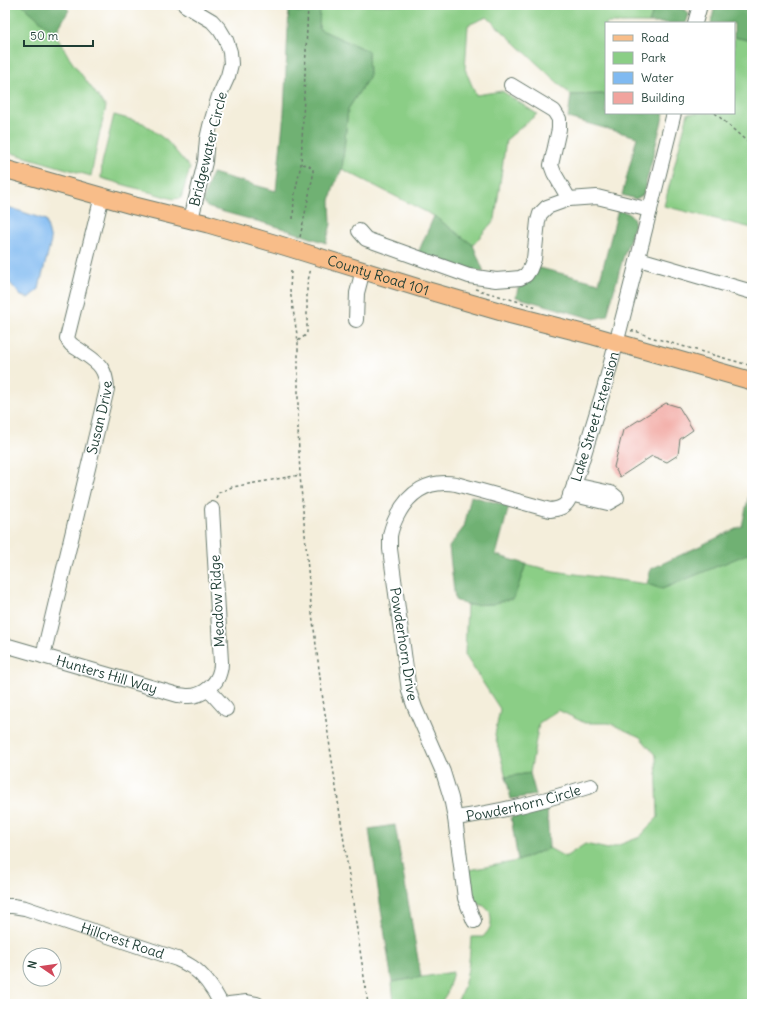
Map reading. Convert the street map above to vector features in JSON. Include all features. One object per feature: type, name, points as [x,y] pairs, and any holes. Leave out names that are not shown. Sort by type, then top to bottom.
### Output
[{"type":"main road","name":"County Road 101","points":[[5,168],[135,206],[277,244],[512,315],[619,336],[752,381]]},
{"type":"street","name":"Bridgewater Circle","points":[[185,5],[212,21],[220,30],[226,40],[230,52],[231,64],[210,126],[205,162],[191,220]]},
{"type":"street","points":[[696,22],[700,5]]},
{"type":"street","points":[[511,85],[554,111],[559,119],[559,129],[551,165],[569,199]]},
{"type":"street","name":"Lake Street Extension","points":[[390,549],[390,535],[400,509],[408,498],[420,489],[433,484],[448,482],[550,510],[558,510],[568,502],[591,433],[619,336],[674,114]]},
{"type":"street","name":"Susan Drive","points":[[43,656],[107,389],[106,378],[101,367],[94,360],[69,343],[67,338],[102,196]]},
{"type":"street","points":[[359,231],[366,239],[469,276],[496,280],[520,278],[526,275],[534,259],[540,214],[547,207],[569,199],[597,197],[650,210]]},
{"type":"street","points":[[639,259],[752,292]]},
{"type":"street","points":[[356,320],[357,293],[363,270]]},
{"type":"street","name":"Meadow Ridge","points":[[208,689],[218,677],[221,662],[212,509]]},
{"type":"street","name":"Powderhorn Drive","points":[[390,549],[409,691],[443,772],[451,798],[455,818],[464,898],[474,921]]},
{"type":"street","name":"Hunters Hill Way","points":[[5,645],[178,695],[199,695],[208,689]]},
{"type":"street","points":[[208,689],[226,709]]},
{"type":"street","name":"Powderhorn Circle","points":[[455,818],[474,816],[502,810],[556,797],[591,786]]},
{"type":"street","name":"Hillcrest Road","points":[[5,906],[25,908],[177,959],[192,967],[204,978],[222,1004]]},
{"type":"street","points":[[229,1004],[247,1002],[257,1004]]},
{"type":"path","points":[[293,219],[294,198],[301,164],[308,5]]},
{"type":"path","points":[[716,114],[752,146]]},
{"type":"path","points":[[300,239],[313,176],[312,169],[308,165],[301,164]]},
{"type":"path","points":[[298,342],[306,335],[307,332],[307,291],[310,269]]},
{"type":"path","points":[[291,272],[290,290],[298,342],[298,429],[300,475],[311,605],[321,686],[368,1004]]},
{"type":"path","points":[[472,289],[537,307]]},
{"type":"path","points":[[619,336],[634,330],[637,333],[752,366]]},
{"type":"path","points":[[212,509],[218,493],[232,487],[300,475]]},
{"type":"green space","points":[[5,5],[23,5],[55,34],[72,62],[106,107],[91,176],[5,151]]},
{"type":"green space","points":[[23,5],[64,5],[69,10],[55,34]]},
{"type":"green space","points":[[302,5],[320,5],[319,29],[368,51],[369,77],[348,109],[342,169],[334,186],[330,201],[331,224],[326,243],[275,226],[207,207],[203,201],[212,173],[276,191],[284,113],[289,8],[301,12]]},
{"type":"green space","points":[[320,5],[655,5],[649,22],[605,22],[605,94],[571,95],[487,17],[468,25],[465,69],[476,95],[502,91],[537,114],[506,140],[495,219],[473,245],[434,216],[342,169],[348,109],[369,77],[368,51],[319,29]]},
{"type":"green space","points":[[655,5],[686,10],[689,14],[686,22],[649,22]]},
{"type":"green space","points":[[715,5],[752,5],[752,39],[748,40],[735,37],[735,22],[711,22]]},
{"type":"green space","points":[[735,37],[748,40],[752,39],[752,228],[664,206],[688,114],[735,114]]},
{"type":"green space","points":[[605,94],[605,114],[664,114],[643,195],[636,199],[622,195],[637,137],[568,118],[571,95]]},
{"type":"green space","points":[[114,115],[143,123],[167,141],[190,168],[181,198],[173,199],[101,178],[102,163]]},
{"type":"green space","points":[[618,210],[628,213],[633,217],[635,224],[623,258],[607,316],[594,319],[516,297],[518,288],[526,282],[536,267],[599,283]]},
{"type":"green space","points":[[434,216],[473,245],[484,272],[468,270],[418,253]]},
{"type":"green space","points":[[752,481],[752,552],[662,589],[647,584],[651,569],[742,526]]},
{"type":"green space","points":[[471,496],[509,506],[496,555],[526,564],[514,598],[492,604],[467,605],[455,600],[449,547],[464,527]]},
{"type":"green space","points":[[751,552],[752,1004],[456,1004],[466,979],[471,937],[483,937],[490,928],[491,923],[490,912],[484,906],[474,902],[471,896],[469,870],[518,861],[549,848],[565,857],[585,844],[608,849],[640,837],[658,817],[656,756],[640,737],[609,723],[585,723],[558,710],[539,723],[530,773],[506,777],[495,735],[500,709],[465,655],[467,605],[492,604],[514,598],[526,564],[554,571],[647,584],[662,589]]},
{"type":"green space","points":[[530,773],[536,795],[511,799],[506,777]]},
{"type":"green space","points":[[547,808],[549,848],[518,861],[511,817]]},
{"type":"green space","points":[[395,825],[421,977],[392,982],[369,829]]},
{"type":"green space","points":[[453,972],[447,993],[440,1004],[394,1004],[392,982]]},
{"type":"water","points":[[5,206],[46,220],[51,241],[39,289],[28,298],[21,296],[5,277]]},
{"type":"building","points":[[666,403],[679,407],[693,430],[680,439],[678,455],[667,462],[652,456],[620,477],[614,467],[623,430]]}]
